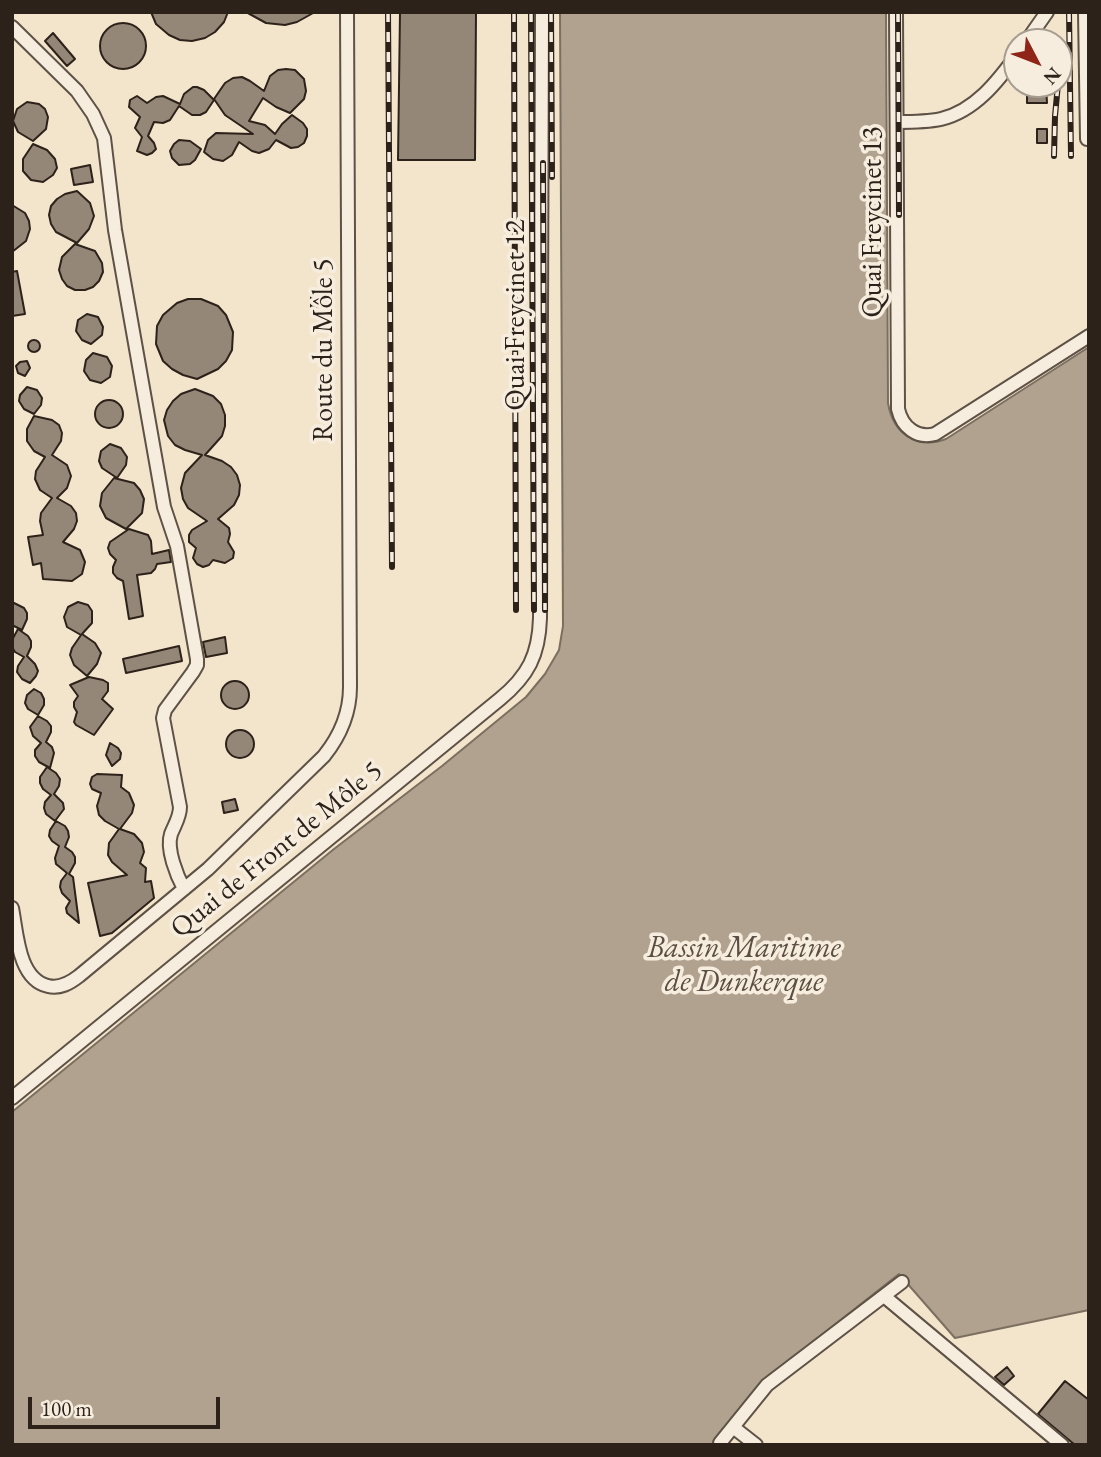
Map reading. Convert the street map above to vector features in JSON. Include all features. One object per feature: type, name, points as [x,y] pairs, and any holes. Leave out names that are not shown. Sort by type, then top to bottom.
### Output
[{"type":"street","name":"Route du Môle 5","points":[[12,908],[26,970],[34,979],[48,986],[63,985],[74,980],[216,862],[324,756],[344,723],[351,687],[347,12]]},
{"type":"street","name":"Quai Freycinet 12","points":[[540,618],[542,12]]},
{"type":"street","name":"Quai Freycinet 13","points":[[896,12],[898,409],[901,419],[908,428],[921,435],[935,434],[1089,336]]},
{"type":"street","points":[[1036,28],[1047,12]]},
{"type":"street","points":[[1085,12],[1087,139]]},
{"type":"street","points":[[12,27],[77,90],[93,114],[104,138],[115,230],[161,494],[177,546],[197,659],[195,668],[165,710],[163,718],[180,807],[170,836],[170,845],[177,875],[184,889]]},
{"type":"street","points":[[897,122],[942,119],[960,112],[978,100],[1003,72]]},
{"type":"street","name":"Quai de Front de Môle 5","points":[[12,1098],[515,687],[534,657],[540,618]]},
{"type":"street","points":[[720,1443],[767,1385],[902,1282]]},
{"type":"street","points":[[884,1296],[1062,1445]]},
{"type":"street","points":[[733,1427],[756,1445]]},
{"type":"water","name":"Bassin Maritime de Dunkerque","points":[[560,12],[886,12],[888,403],[895,423],[916,440],[935,442],[946,439],[1089,347],[1089,1310],[955,1338],[899,1274],[762,1382],[715,1445],[12,1445],[12,1112],[334,849],[526,697],[545,674],[559,650],[563,626]]},
{"type":"building","points":[[151,12],[228,12],[215,32],[192,41],[169,35],[156,24]]},
{"type":"building","points":[[246,12],[315,12],[285,25],[266,23]]},
{"type":"building","points":[[400,12],[476,12],[475,160],[398,160]]},
{"type":"building","points":[[123,23],[139,30],[146,46],[139,62],[123,69],[107,62],[100,46],[107,30]]},
{"type":"building","points":[[53,33],[75,59],[67,66],[45,41]]},
{"type":"building","points":[[278,70],[295,70],[304,79],[304,99],[290,113],[263,98],[249,121],[265,125],[275,134],[292,115],[307,129],[304,143],[291,148],[276,140],[269,149],[259,153],[239,142],[232,155],[223,161],[213,159],[204,152],[208,140],[216,133],[253,134],[225,115],[214,99],[225,83],[242,77],[264,91],[270,76]]},
{"type":"building","points":[[193,87],[204,90],[214,100],[206,112],[192,115],[179,106],[170,120],[163,123],[154,122],[148,136],[156,149],[147,155],[137,151],[142,137],[135,128],[140,117],[129,107],[130,100],[137,96],[147,103],[163,96],[180,104],[184,94]]},
{"type":"building","points":[[1027,98],[1047,98],[1047,103],[1027,103]]},
{"type":"building","points":[[27,102],[39,104],[48,117],[46,129],[33,141],[18,132],[13,121],[17,109]]},
{"type":"building","points":[[1037,129],[1047,129],[1047,143],[1037,143]]},
{"type":"building","points":[[179,140],[190,141],[201,149],[190,164],[179,165],[172,158],[170,151]]},
{"type":"building","points":[[33,144],[47,150],[55,159],[57,168],[53,175],[43,182],[31,180],[23,171],[23,159]]},
{"type":"building","points":[[90,165],[93,182],[74,185],[71,169]]},
{"type":"building","points":[[77,191],[90,203],[94,216],[89,229],[77,243],[56,232],[49,215],[51,206],[57,199]]},
{"type":"building","points":[[12,205],[25,213],[30,229],[26,241],[12,252]]},
{"type":"building","points":[[75,244],[95,251],[102,263],[103,272],[99,281],[85,290],[75,290],[67,286],[59,270],[62,257]]},
{"type":"building","points":[[17,271],[25,314],[12,316],[12,272]]},
{"type":"building","points":[[311,290],[331,290],[331,306],[311,307]]},
{"type":"building","points":[[188,299],[201,299],[218,306],[226,315],[233,332],[232,350],[226,361],[218,369],[197,379],[172,369],[163,361],[156,344],[157,326],[163,315],[177,303]]},
{"type":"building","points":[[87,314],[98,317],[103,327],[102,335],[91,344],[82,340],[76,331],[78,320]]},
{"type":"building","points":[[29,341],[39,341],[39,351],[29,351]]},
{"type":"building","points":[[93,353],[107,357],[112,366],[110,377],[101,383],[90,380],[84,371],[86,360]]},
{"type":"building","points":[[27,361],[30,368],[25,376],[18,373],[16,366]]},
{"type":"building","points":[[27,387],[37,390],[42,398],[41,405],[34,414],[24,409],[19,401],[20,395]]},
{"type":"building","points":[[195,389],[213,396],[221,404],[225,415],[222,436],[205,455],[231,467],[240,485],[234,505],[218,519],[229,528],[228,542],[234,552],[233,558],[225,563],[213,560],[203,567],[193,558],[196,548],[189,542],[189,535],[192,530],[207,521],[188,508],[181,488],[185,473],[202,455],[175,445],[168,436],[164,420],[173,401],[181,394]]},
{"type":"building","points":[[109,400],[119,404],[123,414],[119,424],[109,428],[99,424],[95,414],[99,404]]},
{"type":"building","points":[[34,416],[52,420],[59,425],[62,433],[61,441],[52,455],[67,465],[71,476],[67,488],[57,498],[71,506],[77,521],[63,542],[80,550],[85,562],[82,574],[72,581],[43,579],[41,563],[33,565],[28,537],[43,535],[41,513],[52,498],[40,490],[35,479],[36,471],[45,457],[34,451],[27,441],[27,429]]},
{"type":"building","points":[[110,444],[121,448],[127,457],[126,465],[117,478],[102,468],[99,461],[101,451]]},
{"type":"building","points":[[114,478],[134,483],[144,499],[142,513],[126,529],[106,518],[100,506],[102,493]]},
{"type":"building","points":[[129,529],[148,535],[152,554],[169,550],[171,562],[157,564],[151,573],[137,575],[143,616],[129,619],[123,581],[113,573],[116,560],[108,548],[110,542]]},
{"type":"building","points":[[12,602],[24,608],[27,613],[22,630],[12,625]]},
{"type":"building","points":[[78,602],[88,605],[92,611],[92,623],[82,634],[95,643],[101,653],[97,664],[87,676],[74,665],[70,655],[81,635],[67,627],[64,617],[68,607]]},
{"type":"building","points":[[18,629],[31,641],[27,656],[38,671],[30,683],[22,679],[17,672],[24,657],[12,647],[12,640]]},
{"type":"building","points":[[225,637],[227,653],[206,657],[203,642]]},
{"type":"building","points":[[179,646],[182,661],[126,673],[123,659]]},
{"type":"building","points":[[89,677],[108,683],[108,691],[102,699],[113,709],[94,735],[74,722],[77,712],[74,702],[78,696],[70,685]]},
{"type":"building","points":[[235,681],[245,685],[249,695],[245,705],[235,709],[225,705],[221,695],[225,685]]},
{"type":"building","points":[[34,689],[41,693],[44,699],[44,705],[38,715],[28,709],[25,703],[27,695]]},
{"type":"building","points":[[38,716],[51,726],[46,742],[54,753],[50,768],[39,762],[35,756],[35,750],[41,743],[33,736],[30,727]]},
{"type":"building","points":[[240,730],[250,734],[254,744],[250,754],[240,758],[230,754],[226,744],[230,734]]},
{"type":"building","points":[[110,743],[121,753],[120,759],[112,766],[106,755]]},
{"type":"building","points":[[47,767],[60,779],[54,794],[63,803],[64,809],[55,821],[46,814],[44,808],[51,795],[40,783],[40,777]]},
{"type":"building","points":[[97,774],[122,775],[121,787],[129,793],[134,805],[132,813],[120,829],[134,834],[142,843],[144,852],[140,863],[146,868],[145,882],[151,881],[154,898],[112,933],[100,936],[88,883],[127,875],[108,855],[109,843],[119,829],[99,815],[97,806],[101,793],[92,789],[90,784],[92,777]]},
{"type":"building","points":[[235,799],[238,810],[224,813],[222,802]]},
{"type":"building","points":[[56,821],[68,831],[65,847],[75,857],[69,874],[73,877],[79,923],[67,913],[66,908],[70,901],[60,887],[67,873],[56,864],[59,846],[49,836]]},
{"type":"building","points":[[1007,1367],[1014,1376],[1004,1385],[995,1377]]},
{"type":"building","points":[[1065,1381],[1089,1400],[1089,1445],[1075,1445],[1038,1414]]},
{"type":"railway","points":[[388,12],[392,567]]},
{"type":"railway","points":[[514,12],[516,610]]},
{"type":"railway","points":[[531,12],[534,610]]},
{"type":"railway","points":[[551,12],[552,177]]},
{"type":"railway","points":[[898,12],[899,215]]},
{"type":"railway","points":[[1069,12],[1071,156]]},
{"type":"railway","points":[[1054,156],[1057,98]]},
{"type":"railway","points":[[543,163],[545,610]]}]
